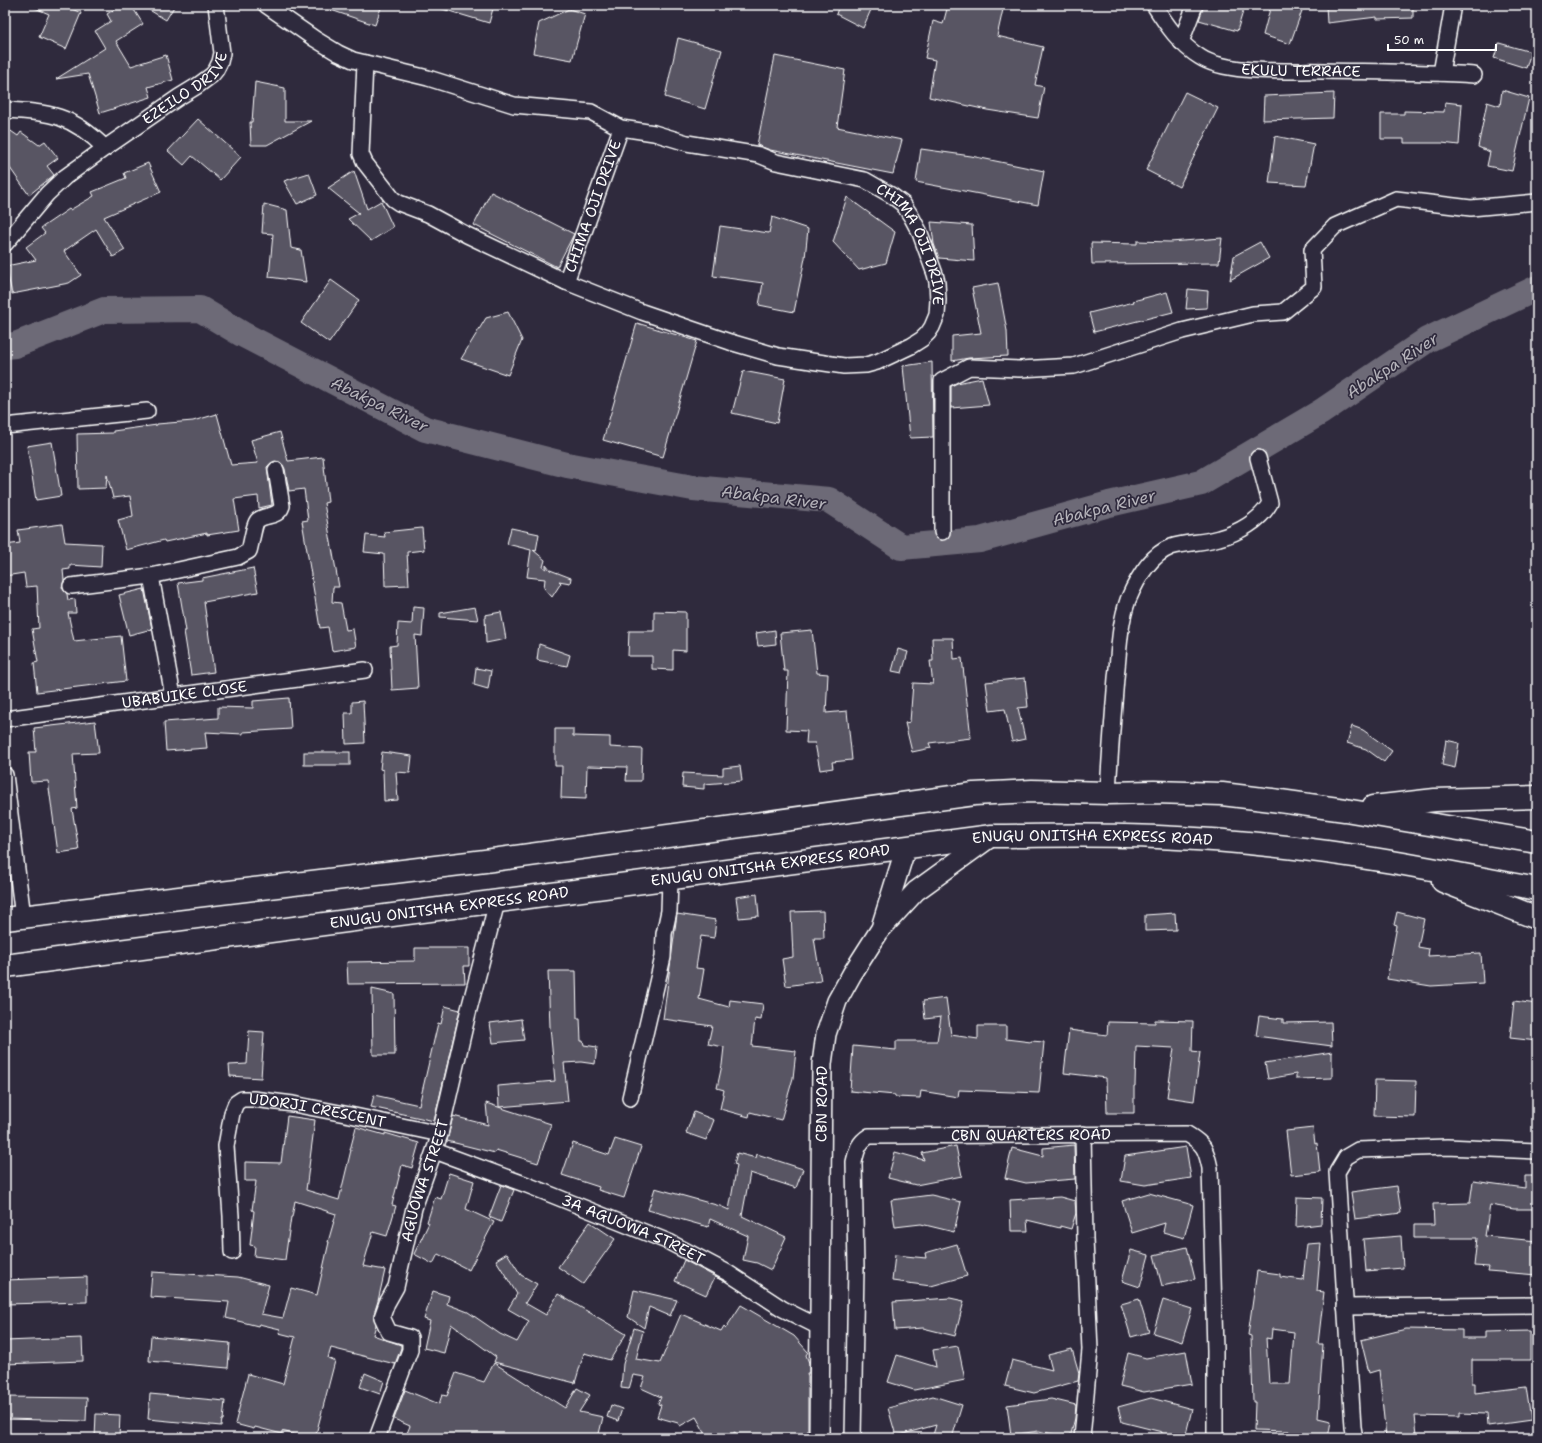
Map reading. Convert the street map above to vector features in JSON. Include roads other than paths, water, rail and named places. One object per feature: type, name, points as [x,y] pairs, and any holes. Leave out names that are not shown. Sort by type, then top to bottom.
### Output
[{"type":"highway","points":[[14,918],[492,860],[974,794],[1032,790],[1108,793],[1154,792],[1222,794],[1345,810],[1537,842]]},
{"type":"highway","points":[[1345,810],[1435,800],[1537,797]]},
{"type":"highway","name":"ENUGU ONITSHA EXPRESS ROAD","points":[[5,966],[670,880],[992,836],[1087,835],[1158,837],[1312,850],[1391,862],[1537,888]]},
{"type":"highway","points":[[1391,862],[1537,918]]},
{"type":"main road","name":"CBN ROAD","points":[[819,1438],[822,1064],[826,1034],[837,1001],[880,930],[916,891],[992,836]]},
{"type":"main road","points":[[880,930],[906,847]]},
{"type":"street","name":"EZEILO DRIVE","points":[[5,244],[47,194],[65,177],[212,75],[220,62],[222,53],[216,5]]},
{"type":"street","name":"CHIMA OJI DRIVE","points":[[266,5],[338,53],[365,63],[428,78],[514,105],[591,112],[620,128],[654,133],[687,143],[759,155],[776,162],[865,180],[891,195],[903,204],[920,233],[937,282],[937,315],[928,333],[911,346],[866,366],[844,366],[778,356],[730,342],[642,312],[566,282],[620,128]]},
{"type":"street","name":"EKULU TERRACE","points":[[1154,5],[1169,29],[1181,42],[1200,57],[1214,64],[1232,67],[1275,70],[1474,75]]},
{"type":"street","points":[[1181,42],[1195,5]]},
{"type":"street","points":[[1441,73],[1453,5]]},
{"type":"street","points":[[365,63],[361,154],[365,163],[393,199],[399,203],[428,214],[467,235],[566,282]]},
{"type":"street","points":[[5,110],[46,113],[64,118],[77,124],[91,134],[105,148]]},
{"type":"street","points":[[942,532],[942,381],[969,367],[1020,369],[1074,366],[1182,331],[1254,314],[1283,312],[1314,287],[1312,250],[1335,226],[1396,198],[1471,208],[1537,202]]},
{"type":"street","points":[[5,426],[147,411]]},
{"type":"street","points":[[1108,793],[1110,744],[1120,635],[1128,600],[1146,568],[1164,551],[1176,546],[1219,538],[1240,530],[1266,511],[1270,503],[1258,458]]},
{"type":"street","points":[[71,586],[151,576],[238,557],[250,551],[255,524],[258,520],[276,514],[282,506],[276,470]]},
{"type":"street","points":[[151,576],[172,696]]},
{"type":"street","name":"UBABUIKE CLOSE","points":[[5,719],[365,670]]},
{"type":"street","points":[[5,775],[14,918]]},
{"type":"street","points":[[630,1098],[663,957],[664,934],[669,911],[670,880]]},
{"type":"street","name":"AGUOWA STREET","points":[[377,1438],[410,1350],[410,1338],[389,1332],[382,1317],[387,1303],[396,1287],[414,1208],[440,1134],[468,1013],[497,902]]},
{"type":"street","name":"UDORJI CRESCENT","points":[[232,1252],[226,1146],[232,1113],[236,1103],[242,1099],[293,1104],[440,1134]]},
{"type":"street","points":[[1082,1438],[1090,1350],[1085,1239],[1083,1134]]},
{"type":"street","name":"CBN QUARTERS ROAD","points":[[854,1438],[856,1268],[854,1162],[857,1149],[861,1141],[869,1136],[1083,1134],[1187,1134],[1199,1141],[1207,1152],[1210,1168],[1215,1350],[1215,1438]]},
{"type":"street","points":[[1355,1438],[1353,1427],[1337,1172],[1346,1157],[1358,1150],[1447,1147],[1537,1151]]},
{"type":"street","name":"3A AGUOWA STREET","points":[[435,1151],[526,1185],[669,1242],[728,1273],[783,1309],[821,1328]]},
{"type":"street","points":[[1345,1307],[1537,1305]]},
{"type":"waterway","name":"Abakpa River","points":[[5,346],[15,345],[104,310],[200,309],[242,334],[425,429],[567,465],[693,488],[829,500],[901,547],[980,540],[1109,504],[1201,483],[1321,412],[1427,340],[1537,288]]}]
